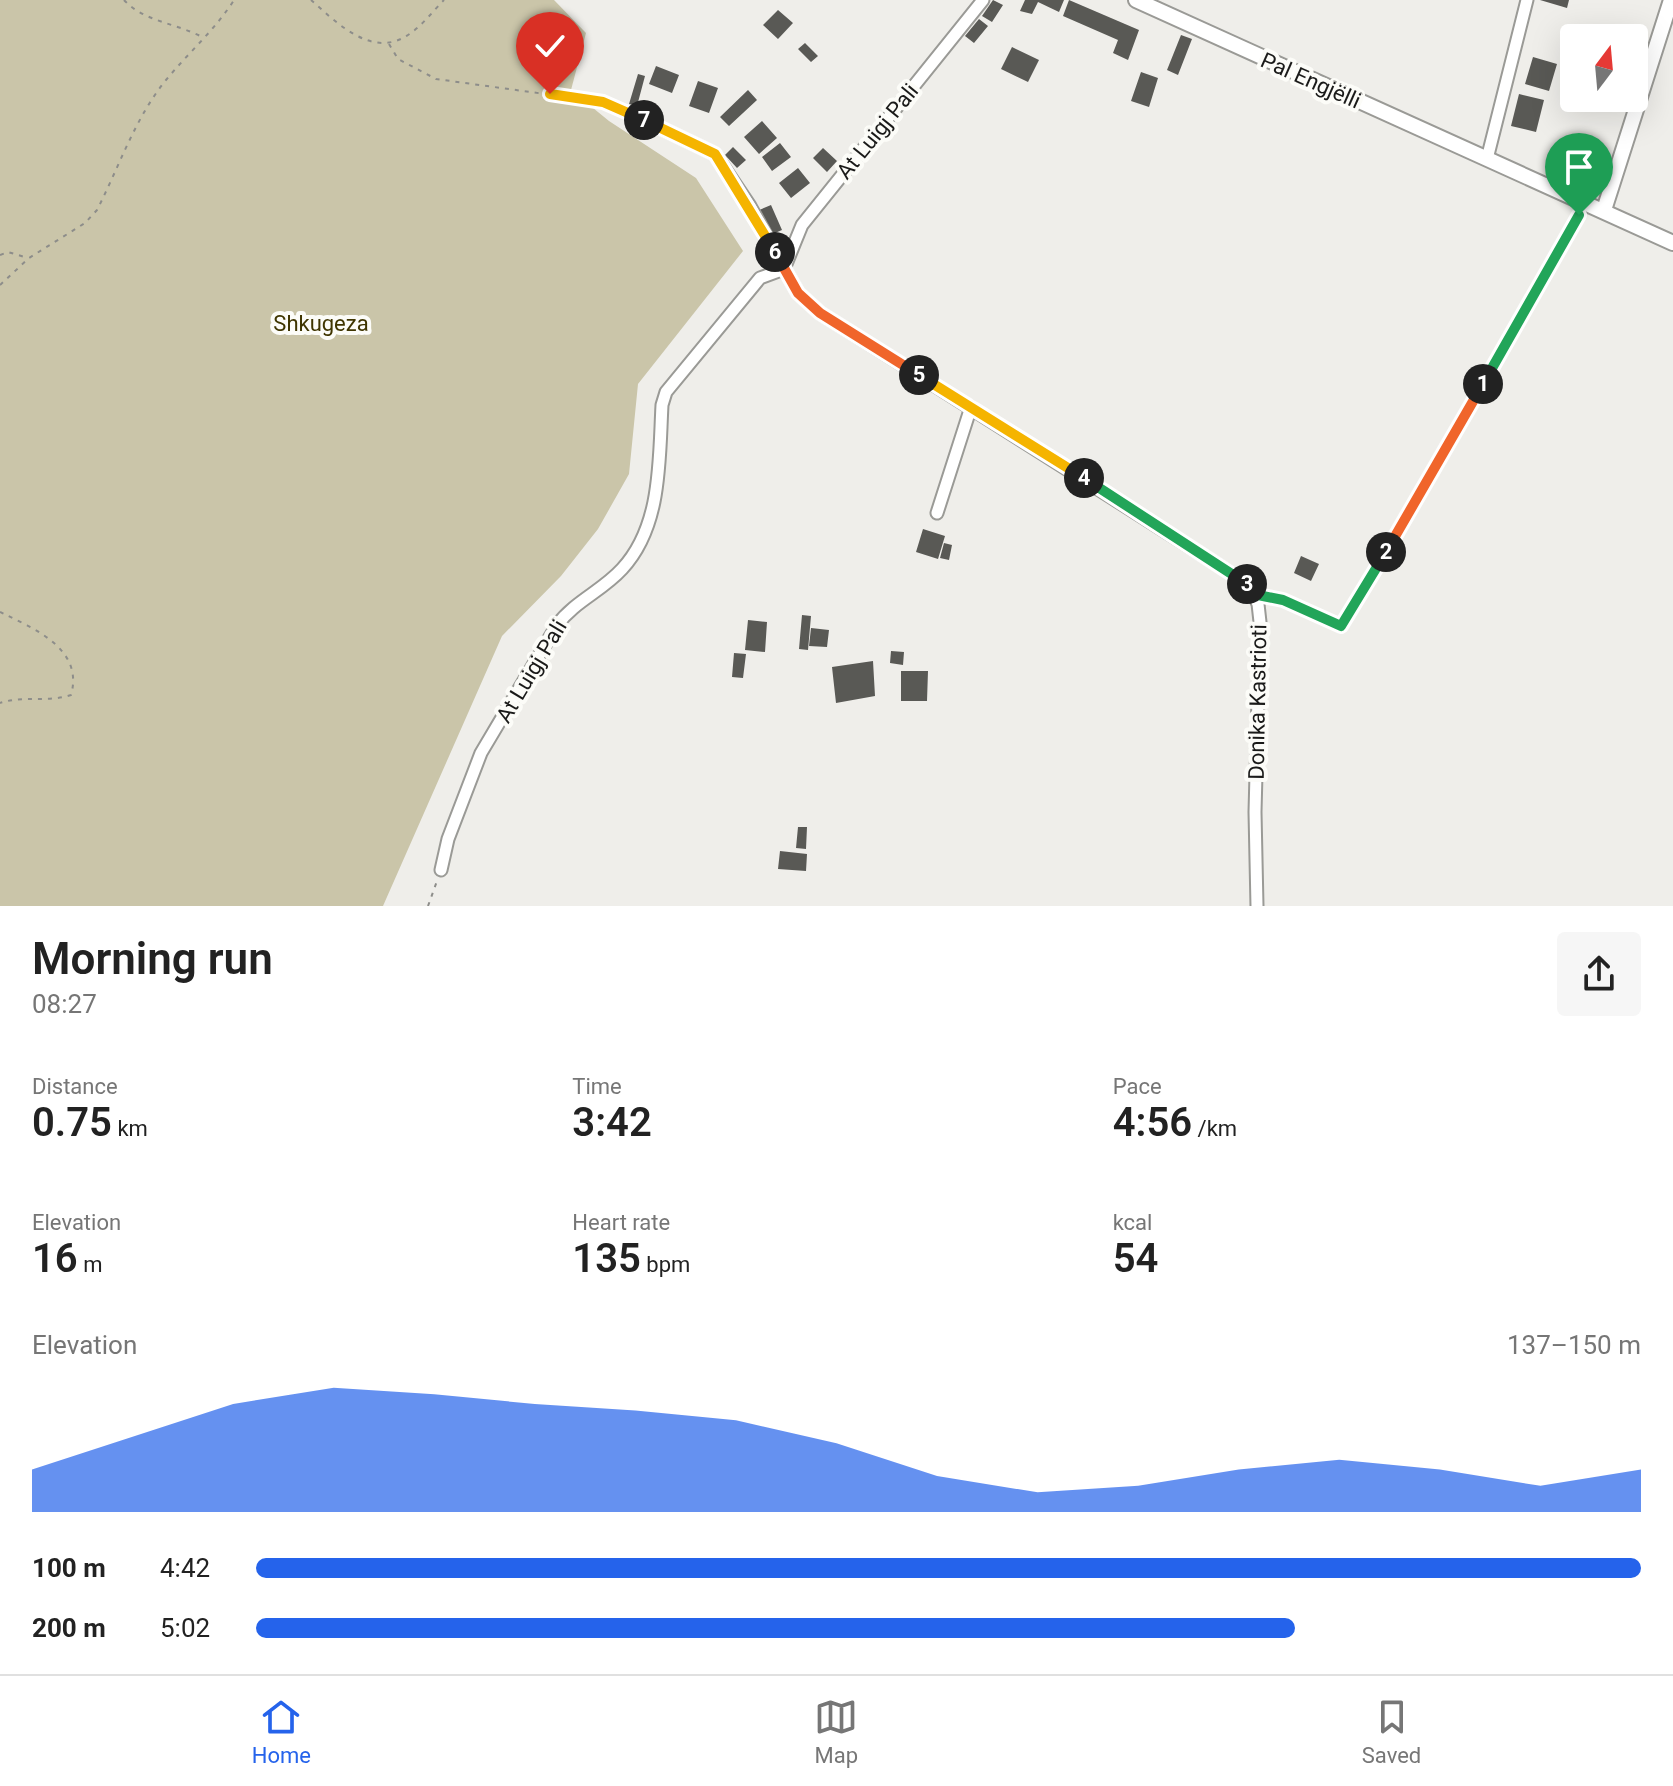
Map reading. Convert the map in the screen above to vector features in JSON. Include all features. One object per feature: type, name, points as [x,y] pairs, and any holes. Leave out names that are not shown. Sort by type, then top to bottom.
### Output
[{"type":"main road","name":"Pal Engjëlli","points":[[1136,0],[1673,243]]},
{"type":"main road","points":[[1604,210],[1671,0]]},
{"type":"street","name":"At Luigj Pali","points":[[441,870],[448,839],[481,753],[557,625],[570,608],[622,569],[645,529],[656,495],[662,405],[666,392],[760,278],[784,269],[802,225],[983,0]]},
{"type":"street","points":[[1487,159],[1527,0]]},
{"type":"street","points":[[629,113],[715,154],[750,206],[784,269]]},
{"type":"street","name":"Donika Kastrioti","points":[[784,269],[798,293],[820,313],[1248,584],[1260,622],[1257,906]]},
{"type":"street","points":[[937,513],[971,407]]},
{"type":"path","points":[[124,0],[141,16],[180,25],[205,39]]},
{"type":"path","points":[[0,285],[29,258],[85,223],[97,210],[149,105],[166,80],[205,39],[234,0]]},
{"type":"path","points":[[311,0],[341,27],[371,43],[389,44],[409,35],[444,0]]},
{"type":"path","points":[[389,44],[398,59],[436,79],[603,102],[629,113]]},
{"type":"path","points":[[1253,594],[1283,600],[1334,626],[1345,623],[1584,202]]},
{"type":"path","points":[[0,255],[8,252],[29,258]]},
{"type":"path","points":[[0,612],[50,640],[68,656],[75,679],[71,695],[57,700],[17,697],[0,703]]},
{"type":"path","points":[[428,906],[441,870]]},
{"type":"green space","name":"Shkugeza","points":[[0,0],[554,0],[586,33],[571,90],[609,121],[696,178],[743,251],[638,384],[629,474],[598,529],[561,576],[502,636],[383,906],[0,906]]},
{"type":"building","points":[[993,0],[1003,5],[992,22],[982,16]]},
{"type":"building","points":[[1025,0],[1064,0],[1059,12],[1038,2],[1032,14],[1020,11]]},
{"type":"building","points":[[1069,0],[1139,30],[1128,60],[1113,53],[1118,40],[1063,16]]},
{"type":"building","points":[[1540,0],[1569,0],[1567,8]]},
{"type":"building","points":[[778,10],[793,23],[778,39],[763,25]]},
{"type":"building","points":[[979,19],[988,26],[974,43],[965,36]]},
{"type":"building","points":[[1181,35],[1192,39],[1178,75],[1167,70]]},
{"type":"building","points":[[805,43],[818,56],[811,62],[798,49]]},
{"type":"building","points":[[1012,47],[1039,60],[1028,82],[1001,69]]},
{"type":"building","points":[[1533,57],[1557,64],[1549,91],[1525,84]]},
{"type":"building","points":[[656,66],[679,75],[672,93],[649,84]]},
{"type":"building","points":[[1141,72],[1158,78],[1149,107],[1131,101]]},
{"type":"building","points":[[638,74],[645,76],[637,106],[629,104]]},
{"type":"building","points":[[698,81],[718,88],[709,113],[689,106]]},
{"type":"building","points":[[748,90],[757,100],[729,126],[720,117]]},
{"type":"building","points":[[1519,94],[1544,100],[1536,132],[1511,126]]},
{"type":"building","points":[[762,121],[777,138],[759,154],[744,137]]},
{"type":"building","points":[[780,143],[791,157],[772,171],[762,157]]},
{"type":"building","points":[[733,147],[746,160],[737,168],[725,155]]},
{"type":"building","points":[[823,148],[837,161],[827,172],[813,158]]},
{"type":"building","points":[[798,168],[810,183],[791,198],[779,183]]},
{"type":"building","points":[[771,205],[782,230],[768,236],[757,211]]},
{"type":"building","points":[[923,529],[945,536],[938,559],[916,552]]},
{"type":"building","points":[[944,543],[952,545],[949,560],[940,558]]},
{"type":"building","points":[[1301,556],[1319,564],[1311,581],[1294,573]]},
{"type":"building","points":[[802,615],[811,616],[808,650],[799,649]]},
{"type":"building","points":[[748,620],[767,622],[765,652],[745,650]]},
{"type":"building","points":[[811,628],[829,630],[827,647],[809,646]]},
{"type":"building","points":[[891,651],[904,652],[903,665],[890,663]]},
{"type":"building","points":[[734,653],[746,654],[743,678],[732,677]]},
{"type":"building","points":[[873,661],[875,696],[836,703],[832,667]]},
{"type":"building","points":[[901,671],[928,671],[927,701],[901,701]]},
{"type":"building","points":[[798,827],[807,827],[806,849],[796,848]]},
{"type":"building","points":[[780,851],[807,854],[806,871],[778,869]]},
{"type":"route","points":[[550,94],[603,102],[715,154],[750,206],[798,293],[820,313],[1248,584],[1253,594],[1283,600],[1334,626],[1345,623],[1579,215]]}]
